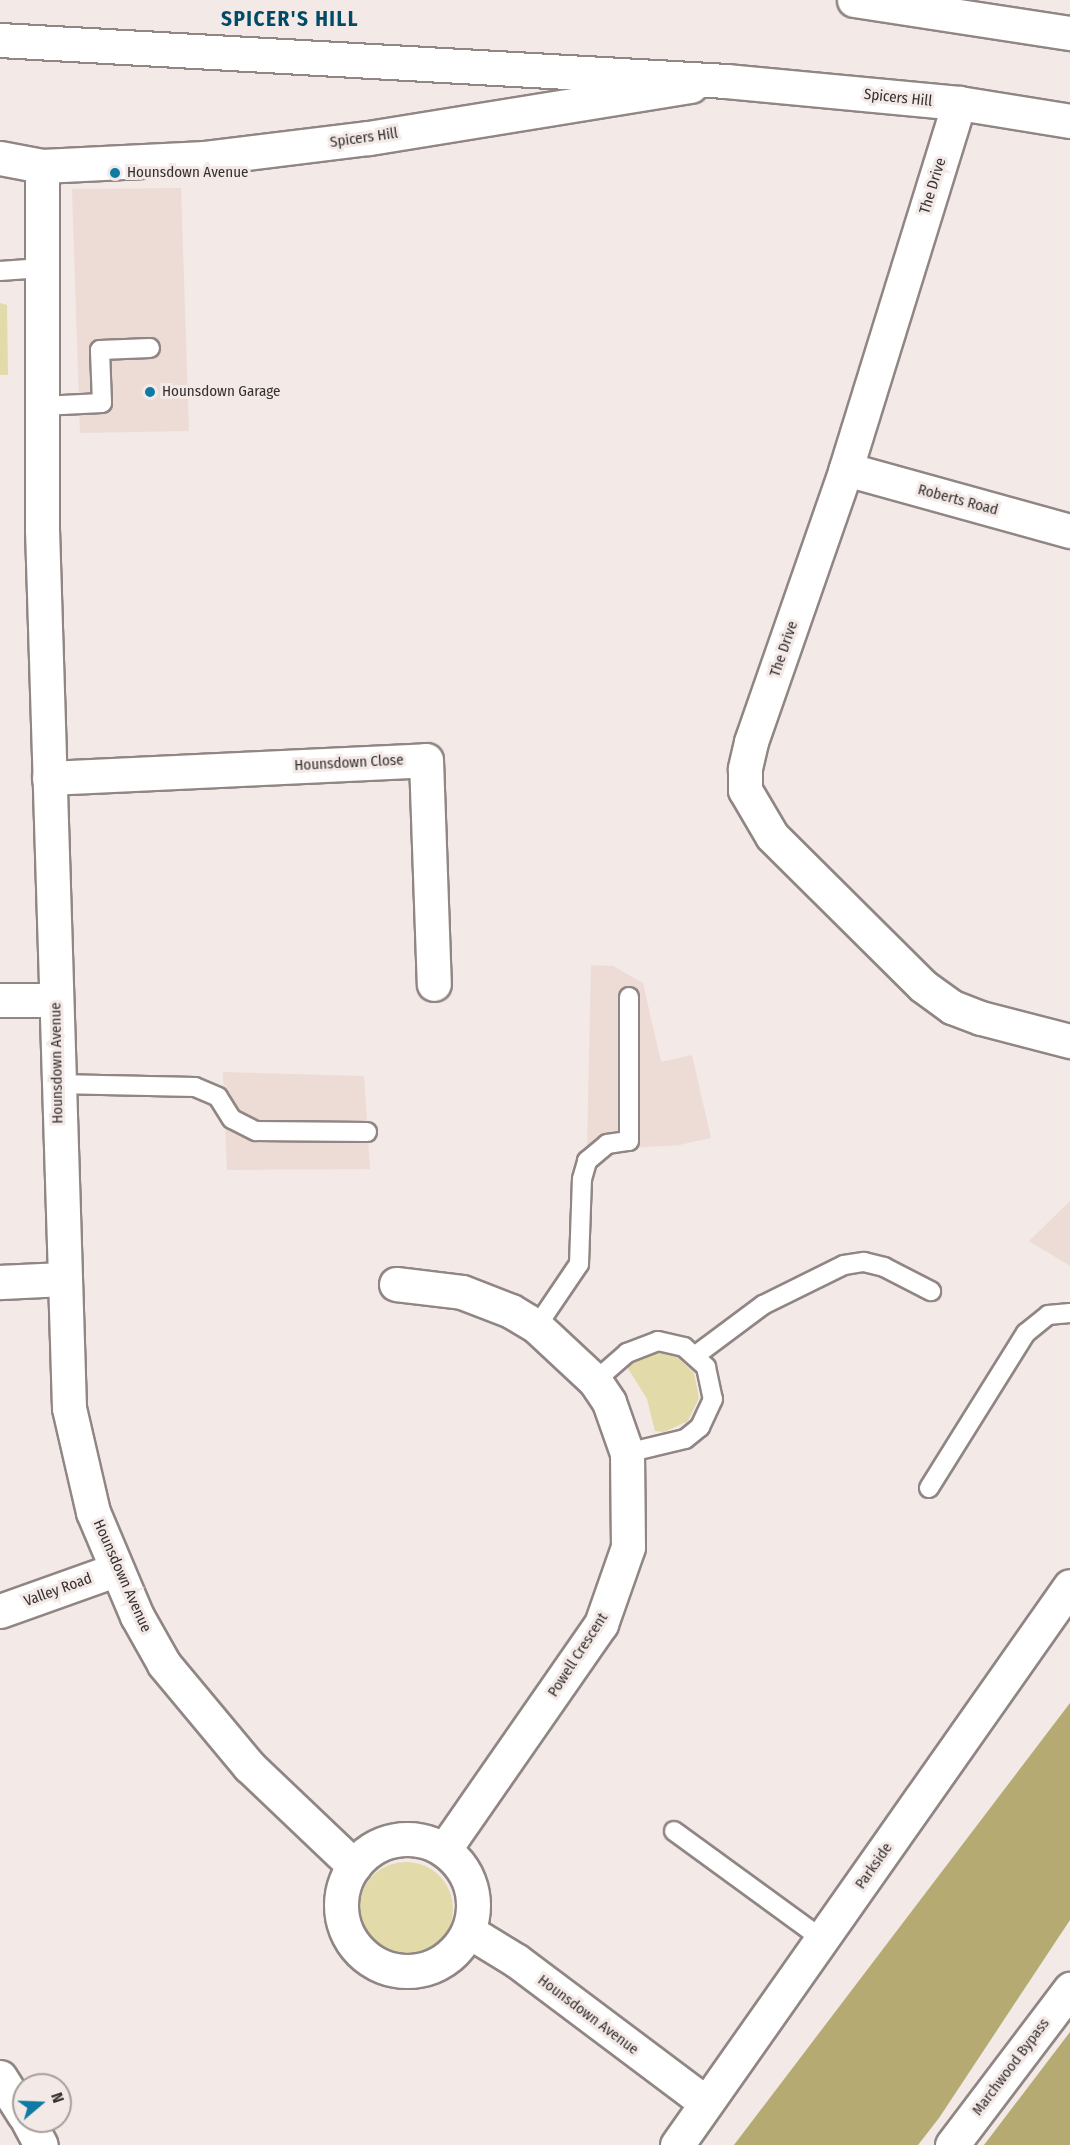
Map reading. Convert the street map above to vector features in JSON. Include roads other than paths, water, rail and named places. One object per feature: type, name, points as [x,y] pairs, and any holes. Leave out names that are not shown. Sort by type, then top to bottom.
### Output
[{"type":"street","points":[[854,0],[1070,33]]},
{"type":"street","name":"Spicers Hill","points":[[0,40],[726,81],[959,104],[1070,122]]},
{"type":"street","name":"Spicers Hill","points":[[0,158],[42,166],[205,158],[346,141],[726,81]]},
{"type":"street","name":"The Drive","points":[[959,104],[846,469],[751,742],[745,769],[751,804],[772,836],[933,993],[952,1007],[981,1018],[1070,1041]]},
{"type":"street","name":"Hounsdown Avenue","points":[[42,166],[42,406],[49,778],[56,1000],[56,1084],[69,1408],[93,1512],[115,1570],[164,1664],[203,1715],[287,1805],[354,1866]]},
{"type":"street","name":"Roberts Road","points":[[846,469],[1070,531]]},
{"type":"street","name":"Hounsdown Close","points":[[49,778],[426,760],[434,984]]},
{"type":"street","points":[[0,1000],[56,1000]]},
{"type":"street","points":[[0,1282],[63,1279]]},
{"type":"street","name":"Powell Crescent","points":[[396,1284],[462,1292],[512,1311],[537,1326],[595,1381],[609,1402],[627,1453],[628,1547],[614,1596],[601,1624],[444,1850]]},
{"type":"street","name":"Valley Road","points":[[0,1611],[115,1570]]},
{"type":"street","name":"Parkside","points":[[677,2145],[1070,1586]]},
{"type":"street","points":[[386,1842],[425,1842],[444,1850],[460,1866],[470,1886],[473,1909],[468,1931],[456,1950],[439,1964],[406,1971],[374,1963],[357,1949],[345,1930],[341,1908],[343,1886],[354,1866],[368,1852],[386,1842]]},
{"type":"street","name":"Hounsdown Avenue","points":[[468,1931],[517,1961],[706,2103]]},
{"type":"street","name":"Marchwood Bypass","points":[[952,2145],[1070,1989]]},
{"type":"street","points":[[0,2077],[12,2096]]},
{"type":"lane","points":[[0,271],[42,268]]},
{"type":"lane","points":[[42,406],[102,403],[100,350],[150,348]]},
{"type":"lane","points":[[537,1326],[579,1264],[582,1179],[587,1161],[608,1144],[629,1141],[629,997]]},
{"type":"lane","points":[[56,1084],[195,1088],[218,1096],[232,1119],[256,1131],[367,1132]]},
{"type":"lane","points":[[696,1355],[763,1305],[844,1265],[864,1262],[884,1267],[931,1291]]},
{"type":"lane","points":[[930,1488],[1026,1333],[1048,1315],[1070,1313]]},
{"type":"lane","points":[[595,1381],[643,1344],[669,1342],[696,1355],[712,1383],[713,1399],[700,1427],[685,1439],[627,1453]]},
{"type":"lane","points":[[674,1831],[822,1939]]},
{"type":"place","name":"Hounsdown Avenue","points":[[115,173]]},
{"type":"place","name":"Hounsdown Garage","points":[[150,392]]},
{"type":"district","name":"SPICER'S HILL","points":[[290,19]]}]
